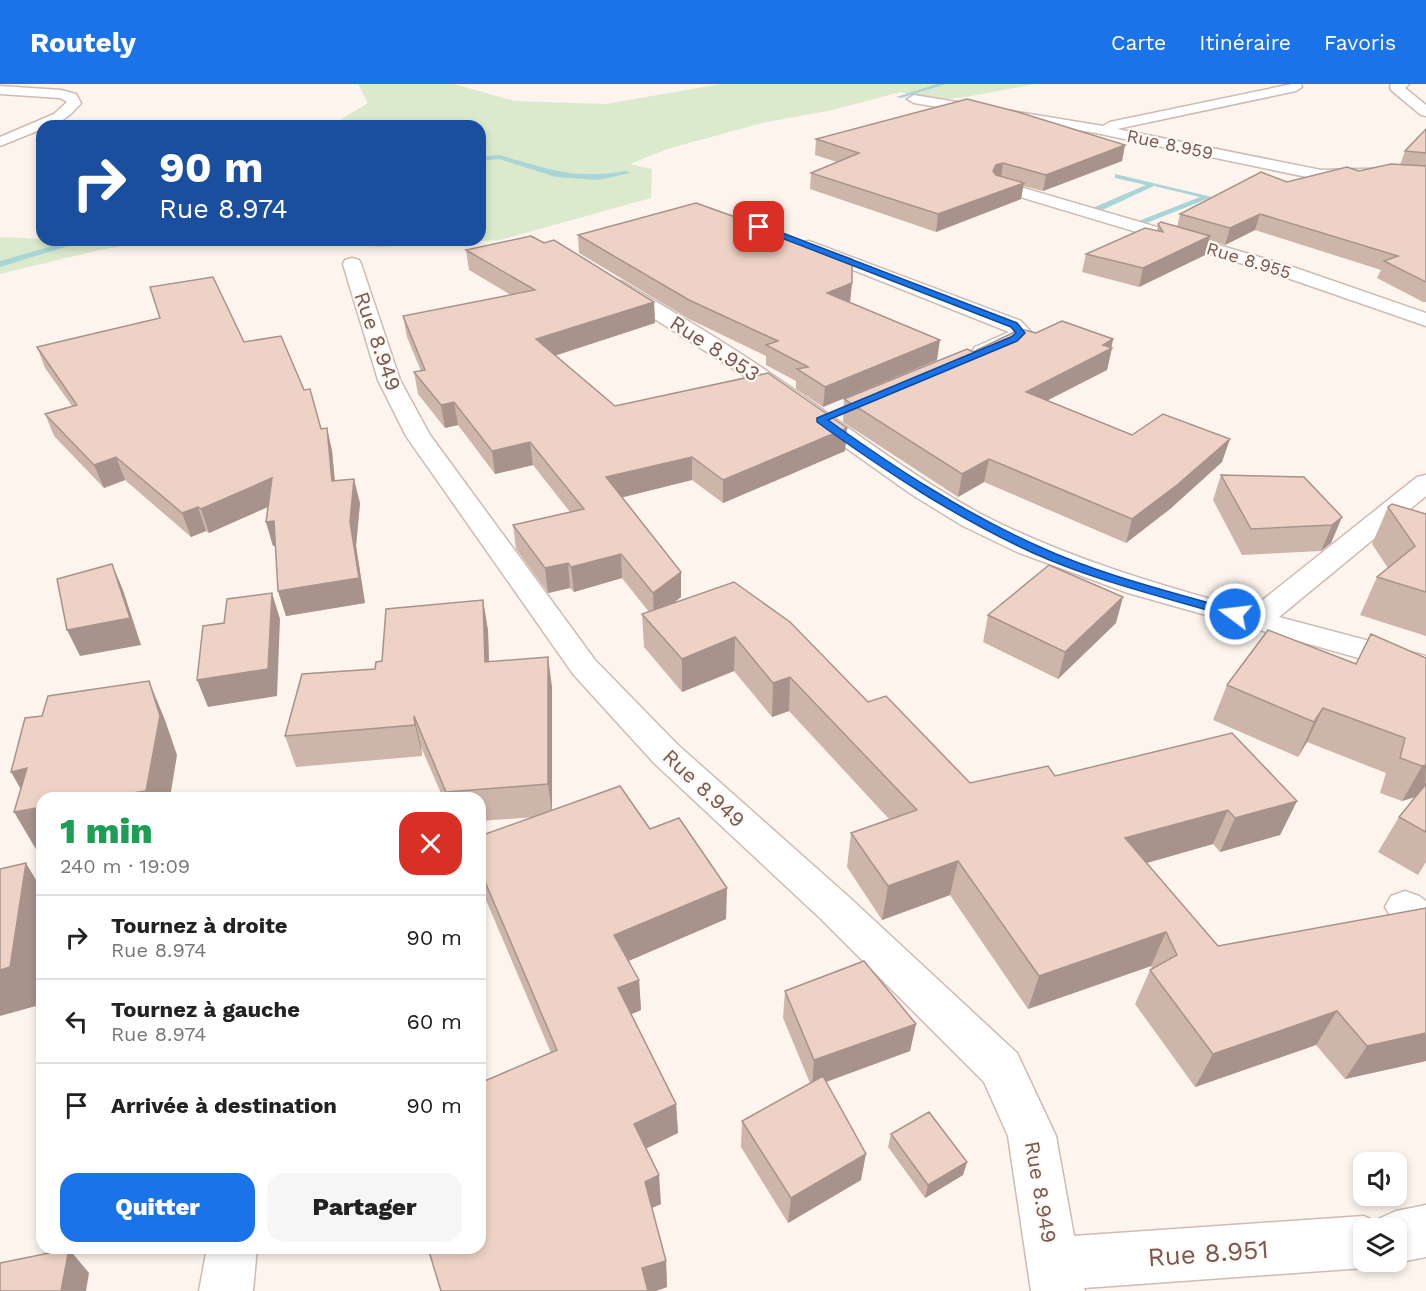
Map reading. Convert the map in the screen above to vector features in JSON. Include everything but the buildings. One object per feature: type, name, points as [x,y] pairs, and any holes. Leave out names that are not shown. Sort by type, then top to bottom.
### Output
[{"type":"street","points":[[1403,84],[1396,87],[1426,112]]},
{"type":"street","points":[[1096,129],[1296,87]]},
{"type":"street","points":[[0,90],[61,94],[71,97],[74,103],[59,117],[52,120]]},
{"type":"street","name":"Rue 8.959","points":[[914,99],[1096,129],[1322,176],[1353,176],[1396,171],[1426,175]]},
{"type":"street","points":[[0,142],[36,127]]},
{"type":"street","name":"Rue 8.955","points":[[1000,186],[1283,270],[1426,320]]},
{"type":"street","points":[[793,240],[1014,325],[1021,333],[1014,339],[960,361]]},
{"type":"street","name":"Rue 8.949","points":[[352,264],[389,380],[418,436],[584,668],[666,754],[835,908],[1001,1068],[1032,1136],[1056,1277]]},
{"type":"street","name":"Rue 8.953","points":[[594,273],[831,415],[889,469],[963,514],[1036,550],[1104,576],[1426,667]]},
{"type":"street","points":[[1257,620],[1426,483]]},
{"type":"street","points":[[1407,1235],[1426,1231]]},
{"type":"street","name":"Rue 8.951","points":[[1056,1277],[1353,1243]]},
{"type":"street","points":[[226,1291],[231,1254]]},
{"type":"green space","points":[[358,84],[454,84],[514,101],[606,104],[721,84],[1035,84],[966,97],[935,100],[901,92],[828,111],[766,122],[667,149],[630,164],[652,169],[651,198],[500,240],[486,241],[486,120],[340,120],[368,103]]},
{"type":"green space","points":[[0,237],[36,239],[36,246],[124,246],[99,250],[0,274]]},
{"type":"waterway","points":[[899,97],[943,84]]},
{"type":"waterway","points":[[486,158],[499,157],[556,175],[598,178],[626,173]]},
{"type":"waterway","points":[[1118,176],[1153,184]]},
{"type":"waterway","points":[[1093,211],[1153,184]]},
{"type":"waterway","points":[[1139,224],[1208,197],[1153,184]]},
{"type":"waterway","points":[[0,264],[62,246]]},
{"type":"route","points":[[759,227],[1014,325],[1021,333],[1014,339],[821,420],[889,469],[972,519],[1036,550],[1104,576],[1235,614]]}]
